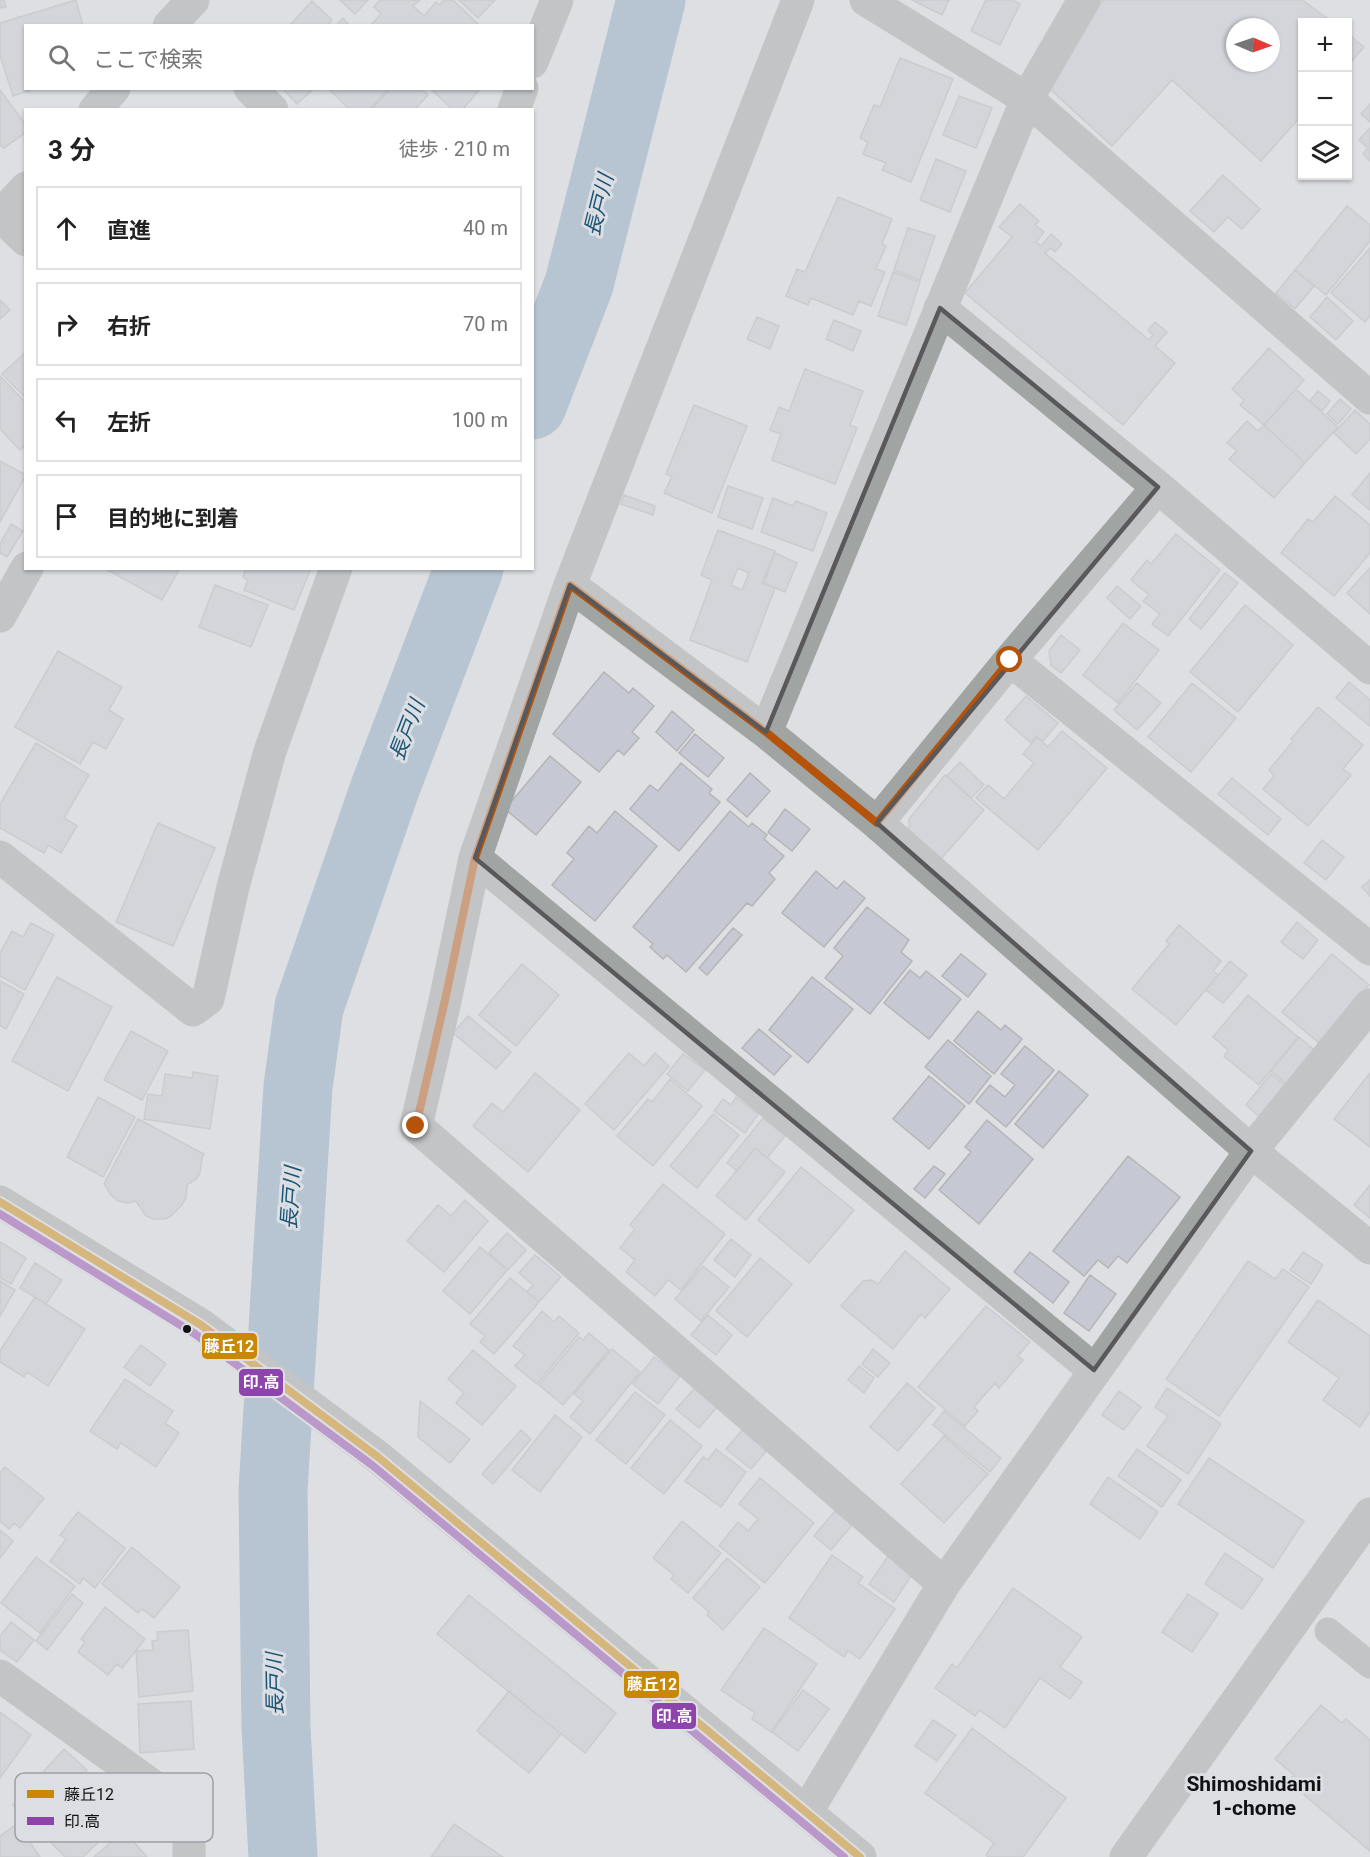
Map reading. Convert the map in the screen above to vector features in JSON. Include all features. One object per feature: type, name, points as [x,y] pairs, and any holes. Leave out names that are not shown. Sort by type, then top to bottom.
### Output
[{"type":"street","points":[[534,57],[557,0]]},
{"type":"street","points":[[798,0],[570,585],[475,858],[416,1126],[944,1584]]},
{"type":"street","points":[[866,0],[1027,99],[1370,398]]},
{"type":"street","points":[[766,732],[1027,99],[1084,0]]},
{"type":"street","points":[[97,108],[112,90]]},
{"type":"street","points":[[252,90],[270,108]]},
{"type":"street","points":[[515,108],[521,90]]},
{"type":"street","points":[[24,190],[0,216],[24,238]]},
{"type":"street","points":[[940,308],[1158,487],[1370,668]]},
{"type":"street","points":[[877,823],[1010,660],[1158,487]]},
{"type":"street","points":[[0,616],[26,570]]},
{"type":"street","points":[[0,857],[193,1010],[208,999],[232,887],[270,751],[335,570]]},
{"type":"street","points":[[570,585],[766,732],[877,823],[1251,1151],[1370,1248]]},
{"type":"street","points":[[1010,660],[1370,949]]},
{"type":"street","points":[[475,858],[1094,1370]]},
{"type":"street","points":[[807,1812],[944,1584],[1251,1151],[1370,1005]]},
{"type":"street","points":[[0,1202],[211,1334],[378,1457],[860,1857]]},
{"type":"street","points":[[1126,1857],[1370,1514]]},
{"type":"street","points":[[1328,1631],[1370,1665]]},
{"type":"street","points":[[0,1676],[135,1773]]},
{"type":"highlighted area","points":[[940,308],[1158,487],[877,823],[1251,1151],[1094,1370],[475,858],[570,585],[766,732]]},
{"type":"building","points":[[0,0],[4,0],[6,7],[0,8]]},
{"type":"building","points":[[76,0],[82,24],[24,24],[24,90],[30,90],[13,96],[0,55],[0,23]]},
{"type":"building","points":[[340,0],[368,0],[355,14]]},
{"type":"building","points":[[380,0],[420,0],[413,6],[424,16],[436,2],[439,5],[444,0],[453,0],[478,24],[372,24],[381,14],[374,7]]},
{"type":"building","points":[[459,0],[495,0],[478,18]]},
{"type":"building","points":[[912,0],[949,0],[942,15]]},
{"type":"building","points":[[986,0],[1012,0],[1020,4],[1000,45],[971,31]]},
{"type":"building","points":[[1102,0],[1302,0],[1327,18],[1298,18],[1298,119],[1261,161],[1172,80],[1112,146],[1050,89]]},
{"type":"building","points":[[312,1],[332,20],[329,24],[291,24]]},
{"type":"building","points":[[343,18],[348,24],[338,24]]},
{"type":"building","points":[[1352,37],[1364,47],[1352,60]]},
{"type":"building","points":[[900,58],[953,79],[911,182],[882,170],[886,163],[863,154],[868,142],[860,138],[874,105],[880,107]]},
{"type":"building","points":[[0,90],[24,122],[24,133],[4,148],[0,145]]},
{"type":"building","points":[[284,90],[312,90],[297,104]]},
{"type":"building","points":[[330,90],[387,90],[371,108],[348,108]]},
{"type":"building","points":[[389,90],[423,90],[428,95],[416,108],[373,108]]},
{"type":"building","points":[[432,90],[479,90],[464,108],[451,108]]},
{"type":"building","points":[[959,96],[992,108],[976,148],[943,135]]},
{"type":"building","points":[[1370,104],[1370,122],[1361,114]]},
{"type":"building","points":[[1370,128],[1370,161],[1363,154],[1368,148],[1359,140]]},
{"type":"building","points":[[936,159],[966,171],[950,212],[920,200]]},
{"type":"building","points":[[1223,175],[1260,209],[1242,229],[1228,217],[1214,232],[1190,211]]},
{"type":"building","points":[[838,197],[892,219],[882,244],[886,246],[876,269],[885,272],[871,306],[859,301],[853,315],[811,298],[808,305],[786,296],[797,269],[805,272]]},
{"type":"building","points":[[1020,204],[1039,221],[1035,225],[1044,232],[1036,242],[1041,246],[1051,234],[1062,244],[1055,252],[1051,248],[1045,253],[1149,340],[1153,335],[1148,330],[1155,322],[1167,332],[1155,346],[1175,363],[1123,425],[965,293],[1012,237],[999,227]]},
{"type":"building","points":[[1347,206],[1370,225],[1370,241],[1326,295],[1295,270]]},
{"type":"building","points":[[908,228],[935,236],[920,280],[894,270]]},
{"type":"building","points":[[1370,248],[1370,316],[1365,322],[1331,293]]},
{"type":"building","points":[[1295,270],[1314,286],[1295,309],[1276,293]]},
{"type":"building","points":[[893,272],[920,282],[906,325],[878,316]]},
{"type":"building","points":[[1327,297],[1353,321],[1336,340],[1310,317]]},
{"type":"building","points":[[0,300],[10,310],[0,319]]},
{"type":"building","points":[[757,317],[779,326],[770,349],[747,339]]},
{"type":"building","points":[[834,320],[861,331],[853,351],[826,339]]},
{"type":"building","points":[[1269,348],[1304,380],[1264,425],[1240,405],[1244,400],[1232,389]]},
{"type":"building","points":[[24,354],[24,396],[2,374]]},
{"type":"building","points":[[805,369],[863,391],[850,425],[857,428],[835,484],[772,460],[781,434],[770,430],[779,407],[789,411]]},
{"type":"building","points":[[0,376],[24,401],[24,447],[20,450],[0,429]]},
{"type":"building","points":[[1296,389],[1338,427],[1305,463],[1264,425]]},
{"type":"building","points":[[1318,391],[1330,401],[1322,411],[1310,401]]},
{"type":"building","points":[[1340,399],[1351,409],[1338,424],[1327,414]]},
{"type":"building","points":[[694,405],[747,426],[712,513],[664,493],[672,476],[666,474]]},
{"type":"building","points":[[1355,410],[1370,424],[1370,439],[1356,454],[1334,433]]},
{"type":"building","points":[[1247,421],[1258,431],[1264,425],[1305,463],[1274,498],[1229,459],[1237,451],[1227,443]]},
{"type":"building","points":[[0,461],[24,474],[24,479],[0,522]]},
{"type":"building","points":[[1370,473],[1370,510],[1352,495]]},
{"type":"building","points":[[728,486],[763,498],[752,529],[718,517]]},
{"type":"building","points":[[624,495],[655,506],[653,515],[621,504]]},
{"type":"building","points":[[1335,496],[1370,525],[1370,553],[1334,596],[1281,553],[1308,519],[1313,522]]},
{"type":"building","points":[[773,498],[793,506],[796,501],[827,513],[813,551],[761,532]]},
{"type":"building","points":[[11,524],[23,531],[7,557],[0,553],[0,544]]},
{"type":"building","points":[[718,530],[775,551],[762,583],[775,588],[747,662],[690,640],[712,580],[701,575]],"holes":[[[738,568],[749,573],[742,590],[731,585]]]},
{"type":"building","points":[[1176,534],[1220,570],[1168,636],[1152,624],[1160,614],[1143,601],[1149,595],[1131,580],[1147,560],[1151,564]]},
{"type":"building","points":[[775,553],[797,563],[785,592],[764,583]]},
{"type":"building","points":[[1370,568],[1370,614],[1347,593]]},
{"type":"building","points":[[108,570],[179,570],[162,600]]},
{"type":"building","points":[[245,570],[310,570],[294,610],[244,590],[248,580],[243,577]]},
{"type":"building","points":[[1225,573],[1238,583],[1201,629],[1189,619]]},
{"type":"building","points":[[215,585],[268,605],[251,647],[199,627]]},
{"type":"building","points":[[1117,586],[1141,606],[1130,619],[1107,598]]},
{"type":"building","points":[[1245,605],[1293,645],[1238,712],[1190,672]]},
{"type":"building","points":[[1123,623],[1159,650],[1118,703],[1083,675]]},
{"type":"building","points":[[1061,635],[1080,650],[1061,673],[1051,665],[1049,651]]},
{"type":"building","points":[[58,651],[122,687],[109,710],[123,719],[106,749],[93,742],[80,764],[15,727]]},
{"type":"building","points":[[604,672],[629,693],[633,688],[654,706],[632,732],[639,738],[624,755],[618,750],[599,772],[553,734]]},
{"type":"building","points":[[1349,682],[1370,700],[1370,726],[1336,698]]},
{"type":"building","points":[[1137,683],[1161,703],[1137,730],[1114,710]]},
{"type":"building","points":[[1192,683],[1236,718],[1191,772],[1148,737]]},
{"type":"building","points":[[1026,696],[1058,723],[1043,741],[1036,736],[1031,743],[1005,720]]},
{"type":"building","points":[[1318,707],[1363,745],[1343,769],[1351,775],[1308,826],[1263,789],[1274,776],[1269,770]]},
{"type":"building","points":[[672,711],[694,730],[677,751],[656,732]]},
{"type":"building","points":[[1062,731],[1107,768],[1038,850],[976,798],[988,785],[1004,799],[1034,763],[1023,754],[1037,737],[1048,747]]},
{"type":"building","points":[[695,734],[724,758],[708,777],[679,753]]},
{"type":"building","points":[[36,743],[89,775],[64,818],[77,826],[61,853],[48,845],[44,853],[0,828],[0,804]]},
{"type":"building","points":[[550,756],[581,782],[536,835],[505,809]]},
{"type":"building","points":[[960,762],[984,785],[971,798],[947,776]]},
{"type":"building","points":[[681,763],[712,789],[709,793],[720,802],[679,851],[630,809],[650,785],[658,791]]},
{"type":"building","points":[[750,773],[770,791],[747,817],[727,800]]},
{"type":"building","points":[[945,775],[984,810],[941,859],[909,831],[909,819]]},
{"type":"building","points":[[1232,778],[1281,819],[1268,835],[1218,794]]},
{"type":"building","points":[[785,809],[810,829],[792,851],[768,832]]},
{"type":"building","points":[[615,811],[657,846],[595,921],[552,885],[574,859],[567,853],[589,826],[597,833]]},
{"type":"building","points":[[730,811],[749,827],[752,823],[767,835],[764,839],[784,856],[769,873],[775,879],[752,906],[747,903],[686,972],[667,955],[663,959],[650,947],[653,944],[633,927]]},
{"type":"building","points":[[158,823],[215,848],[173,946],[116,922]]},
{"type":"building","points":[[1322,840],[1344,857],[1326,880],[1304,863]]},
{"type":"building","points":[[816,871],[837,889],[844,881],[865,898],[824,947],[782,913]]},
{"type":"building","points":[[1370,880],[1370,896],[1362,887]]},
{"type":"building","points":[[867,907],[909,940],[901,952],[912,961],[870,1014],[825,978],[843,956],[834,948]]},
{"type":"building","points":[[1297,922],[1318,940],[1303,959],[1281,942]]},
{"type":"building","points":[[31,923],[54,935],[25,990],[0,976],[0,953],[12,931],[23,937]]},
{"type":"building","points":[[1179,925],[1221,961],[1213,971],[1218,975],[1176,1025],[1132,989],[1169,944],[1166,941]]},
{"type":"building","points":[[733,928],[742,935],[707,975],[699,968]]},
{"type":"building","points":[[961,954],[986,974],[968,997],[942,976]]},
{"type":"building","points":[[1332,954],[1369,985],[1319,1043],[1282,1012]]},
{"type":"building","points":[[1230,961],[1247,975],[1223,1003],[1206,990]]},
{"type":"building","points":[[522,964],[559,995],[516,1046],[479,1015]]},
{"type":"building","points":[[910,970],[920,978],[926,971],[961,999],[929,1039],[884,1003]]},
{"type":"building","points":[[57,977],[112,1007],[68,1091],[12,1061]]},
{"type":"building","points":[[812,977],[853,1009],[808,1063],[769,1030]]},
{"type":"building","points":[[0,981],[24,994],[6,1029],[0,1026]]},
{"type":"building","points":[[1248,995],[1298,1037],[1259,1085],[1224,1056],[1228,1050],[1213,1037]]},
{"type":"building","points":[[978,1011],[1001,1030],[1005,1025],[1022,1039],[994,1074],[954,1041]]},
{"type":"building","points":[[468,1016],[511,1052],[496,1069],[453,1033]]},
{"type":"building","points":[[759,1029],[791,1056],[774,1075],[742,1048]]},
{"type":"building","points":[[131,1031],[168,1051],[142,1100],[104,1080]]},
{"type":"building","points":[[1299,1037],[1321,1056],[1292,1089],[1271,1071]]},
{"type":"building","points":[[948,1040],[991,1076],[969,1104],[925,1067]]},
{"type":"building","points":[[1025,1046],[1054,1070],[1006,1127],[976,1102],[990,1085],[1005,1097],[1015,1085],[1001,1074]]},
{"type":"building","points":[[629,1053],[644,1066],[655,1053],[669,1066],[614,1130],[585,1104]]},
{"type":"building","points":[[683,1054],[705,1070],[688,1091],[667,1074]]},
{"type":"building","points":[[1059,1071],[1088,1095],[1043,1148],[1015,1124]]},
{"type":"building","points":[[193,1072],[218,1076],[210,1129],[144,1119],[148,1094],[162,1096],[165,1074],[192,1078]]},
{"type":"building","points":[[535,1073],[580,1110],[528,1172],[473,1126],[492,1103],[503,1112]]},
{"type":"building","points":[[1370,1073],[1370,1147],[1334,1119]]},
{"type":"building","points":[[1271,1074],[1287,1087],[1261,1118],[1246,1105]]},
{"type":"building","points":[[929,1076],[965,1106],[929,1149],[893,1119]]},
{"type":"building","points":[[670,1079],[702,1106],[653,1166],[617,1136],[648,1099],[652,1102]]},
{"type":"building","points":[[98,1097],[135,1117],[103,1177],[67,1157]]},
{"type":"building","points":[[736,1097],[758,1114],[745,1133],[714,1111],[723,1099],[731,1105]]},
{"type":"building","points":[[713,1114],[739,1135],[697,1188],[670,1166]]},
{"type":"building","points":[[763,1118],[785,1136],[767,1158],[755,1148],[737,1171],[727,1163]]},
{"type":"building","points":[[138,1119],[204,1154],[200,1173],[187,1185],[186,1198],[171,1216],[165,1219],[146,1216],[136,1201],[128,1203],[118,1201],[104,1184]]},
{"type":"building","points":[[987,1120],[1033,1159],[979,1224],[939,1190],[971,1152],[965,1147]]},
{"type":"building","points":[[755,1148],[785,1172],[746,1220],[716,1196]]},
{"type":"building","points":[[1128,1156],[1180,1197],[1127,1263],[1118,1256],[1108,1268],[1098,1260],[1084,1276],[1053,1251]]},
{"type":"building","points":[[934,1166],[945,1174],[925,1198],[914,1189]]},
{"type":"building","points":[[801,1167],[854,1210],[809,1263],[758,1220]]},
{"type":"building","points":[[663,1184],[725,1234],[681,1290],[668,1280],[655,1296],[626,1272],[635,1260],[620,1248],[635,1229],[630,1225]]},
{"type":"building","points":[[1370,1185],[1370,1218],[1354,1205]]},
{"type":"building","points":[[465,1200],[488,1221],[444,1272],[407,1241],[438,1205],[451,1216]]},
{"type":"building","points":[[507,1233],[526,1250],[508,1270],[489,1253]]},
{"type":"building","points":[[731,1239],[751,1255],[735,1277],[714,1260]]},
{"type":"building","points":[[0,1242],[26,1258],[11,1284],[0,1278]]},
{"type":"building","points":[[480,1247],[507,1270],[470,1314],[443,1291]]},
{"type":"building","points":[[905,1251],[950,1289],[925,1318],[921,1314],[893,1349],[841,1306],[863,1281],[871,1280],[878,1284]]},
{"type":"building","points":[[1030,1252],[1069,1282],[1053,1303],[1014,1272]]},
{"type":"building","points":[[1303,1252],[1323,1265],[1311,1284],[1290,1270]]},
{"type":"building","points":[[535,1255],[561,1277],[539,1302],[527,1292],[533,1285],[519,1273]]},
{"type":"building","points":[[760,1258],[792,1284],[747,1337],[716,1311]]},
{"type":"building","points":[[1248,1261],[1275,1279],[1283,1269],[1309,1287],[1219,1416],[1166,1379]]},
{"type":"building","points":[[35,1263],[62,1280],[46,1304],[20,1288]]},
{"type":"building","points":[[703,1266],[729,1287],[701,1321],[675,1299]]},
{"type":"building","points":[[1090,1275],[1116,1294],[1089,1331],[1064,1313]]},
{"type":"building","points":[[510,1278],[539,1302],[494,1354],[480,1342],[485,1336],[470,1324]]},
{"type":"building","points":[[0,1281],[15,1290],[0,1316]]},
{"type":"building","points":[[35,1297],[85,1329],[48,1386],[27,1372],[24,1377],[0,1362],[0,1351]]},
{"type":"building","points":[[1318,1300],[1370,1336],[1370,1412],[1360,1427],[1323,1400],[1339,1378],[1288,1342]]},
{"type":"building","points":[[986,1306],[1030,1342],[1018,1356],[1023,1360],[999,1388],[995,1383],[974,1407],[978,1411],[965,1426],[918,1387]]},
{"type":"building","points":[[542,1311],[554,1322],[559,1316],[579,1333],[537,1384],[515,1366],[525,1355],[513,1346]]},
{"type":"building","points":[[708,1315],[732,1335],[716,1355],[691,1335]]},
{"type":"building","points":[[589,1333],[609,1350],[563,1405],[539,1385],[579,1337],[583,1340]]},
{"type":"building","points":[[141,1345],[166,1364],[150,1386],[124,1367]]},
{"type":"building","points":[[612,1349],[640,1372],[590,1434],[570,1417],[583,1401],[574,1394]]},
{"type":"building","points":[[873,1349],[890,1363],[878,1377],[862,1364]]},
{"type":"building","points":[[473,1350],[516,1386],[482,1425],[456,1403],[464,1393],[448,1379]]},
{"type":"building","points":[[654,1357],[680,1376],[658,1404],[633,1384]]},
{"type":"building","points":[[859,1366],[874,1378],[864,1393],[848,1380]]},
{"type":"building","points":[[125,1379],[173,1411],[165,1423],[179,1433],[156,1467],[121,1443],[117,1449],[90,1431]]},
{"type":"building","points":[[907,1383],[935,1408],[898,1451],[870,1427]]},
{"type":"building","points":[[695,1388],[717,1407],[699,1428],[676,1409]]},
{"type":"building","points":[[1167,1388],[1221,1424],[1188,1474],[1147,1446],[1168,1416],[1155,1407]]},
{"type":"building","points":[[1119,1391],[1141,1407],[1124,1430],[1102,1415]]},
{"type":"building","points":[[635,1392],[665,1415],[626,1464],[596,1440]]},
{"type":"building","points":[[420,1401],[470,1439],[450,1463],[418,1437]]},
{"type":"building","points":[[944,1411],[1001,1458],[990,1472],[933,1425]]},
{"type":"building","points":[[555,1415],[582,1437],[540,1492],[512,1470]]},
{"type":"building","points":[[670,1420],[702,1446],[664,1494],[631,1468]]},
{"type":"building","points":[[743,1429],[768,1449],[751,1469],[726,1449]]},
{"type":"building","points":[[521,1430],[531,1439],[493,1484],[482,1474]]},
{"type":"building","points":[[944,1436],[988,1474],[944,1523],[901,1484]]},
{"type":"building","points":[[716,1449],[746,1472],[721,1507],[685,1481],[703,1457],[708,1460]]},
{"type":"building","points":[[1137,1449],[1181,1480],[1162,1507],[1118,1476]]},
{"type":"building","points":[[1209,1458],[1304,1521],[1273,1568],[1178,1504]]},
{"type":"building","points":[[5,1467],[44,1498],[20,1528],[14,1523],[9,1529],[0,1521],[0,1473]]},
{"type":"building","points":[[1108,1477],[1158,1512],[1140,1539],[1090,1504]]},
{"type":"building","points":[[760,1478],[814,1523],[765,1583],[719,1546],[738,1522],[748,1531],[758,1519],[739,1504]]},
{"type":"building","points":[[835,1511],[852,1525],[831,1550],[814,1536]]},
{"type":"building","points":[[78,1512],[125,1548],[95,1588],[83,1578],[80,1584],[50,1561],[66,1539],[60,1535]]},
{"type":"building","points":[[682,1521],[721,1553],[688,1593],[671,1579],[674,1575],[653,1558]]},
{"type":"building","points":[[0,1530],[13,1541],[0,1558]]},
{"type":"building","points":[[132,1547],[180,1587],[154,1618],[142,1609],[138,1613],[102,1584]]},
{"type":"building","points":[[1225,1553],[1263,1579],[1242,1609],[1205,1584]]},
{"type":"building","points":[[832,1555],[863,1577],[858,1583],[895,1609],[860,1659],[848,1651],[844,1657],[789,1618]]},
{"type":"building","points":[[888,1556],[913,1573],[894,1602],[869,1584]]},
{"type":"building","points":[[36,1557],[75,1586],[40,1633],[1,1603]]},
{"type":"building","points":[[727,1558],[760,1587],[723,1630],[707,1615],[709,1612],[693,1598]]},
{"type":"building","points":[[1013,1588],[1082,1637],[1060,1667],[1082,1682],[1070,1699],[1040,1678],[1005,1728],[979,1710],[975,1716],[935,1688],[952,1664],[957,1668]]},
{"type":"building","points":[[72,1594],[83,1603],[47,1650],[36,1641]]},
{"type":"building","points":[[1188,1594],[1218,1614],[1192,1652],[1162,1632]]},
{"type":"building","points":[[469,1595],[616,1713],[585,1753],[437,1634]]},
{"type":"building","points":[[105,1607],[145,1639],[122,1668],[117,1664],[108,1675],[78,1652],[85,1642],[81,1639]]},
{"type":"building","points":[[11,1622],[34,1640],[17,1662],[0,1650],[0,1636]]},
{"type":"building","points":[[764,1628],[817,1664],[771,1732],[752,1719],[755,1713],[721,1690]]},
{"type":"building","points":[[188,1630],[193,1691],[139,1697],[136,1651],[153,1650],[152,1641],[158,1640],[157,1632]]},
{"type":"building","points":[[803,1690],[829,1709],[798,1751],[772,1732]]},
{"type":"building","points":[[509,1691],[561,1734],[529,1773],[477,1731]]},
{"type":"building","points":[[191,1701],[194,1749],[140,1753],[138,1704]]},
{"type":"building","points":[[1321,1705],[1342,1723],[1346,1719],[1370,1740],[1370,1851],[1288,1781],[1294,1775],[1275,1759]]},
{"type":"building","points":[[0,1712],[31,1735],[0,1778]]},
{"type":"building","points":[[933,1720],[956,1735],[937,1761],[915,1746]]},
{"type":"building","points":[[972,1728],[1066,1798],[1023,1857],[988,1857],[986,1855],[994,1843],[925,1793]]},
{"type":"building","points":[[64,1749],[87,1770],[84,1773],[42,1773]]},
{"type":"building","points":[[454,1824],[503,1857],[431,1857]]},
{"type":"building","points":[[15,1825],[15,1842],[30,1842],[40,1857],[0,1857],[0,1836]]},
{"type":"building","points":[[51,1842],[98,1842],[83,1857],[65,1857]]},
{"type":"building","points":[[111,1842],[134,1842],[147,1857],[94,1857]]},
{"type":"waterway","name":"長戸川","points":[[534,400],[579,284],[651,0]]},
{"type":"waterway","name":"長戸川","points":[[283,1857],[276,1727],[273,1490],[298,1087],[309,1007],[385,788],[468,570]]},
{"type":"transit line","name":"藤丘12","points":[[0,1202],[201,1325],[378,1457],[860,1857]]},
{"type":"transit line","name":"印.高","points":[[0,1214],[195,1334],[372,1465],[844,1857]]},
{"type":"district","name":"Shimoshidami 1-chome","points":[[1254,1796]]},
{"type":"route","points":[[416,1126],[475,858],[570,585],[766,732],[877,823],[1010,660]]}]
